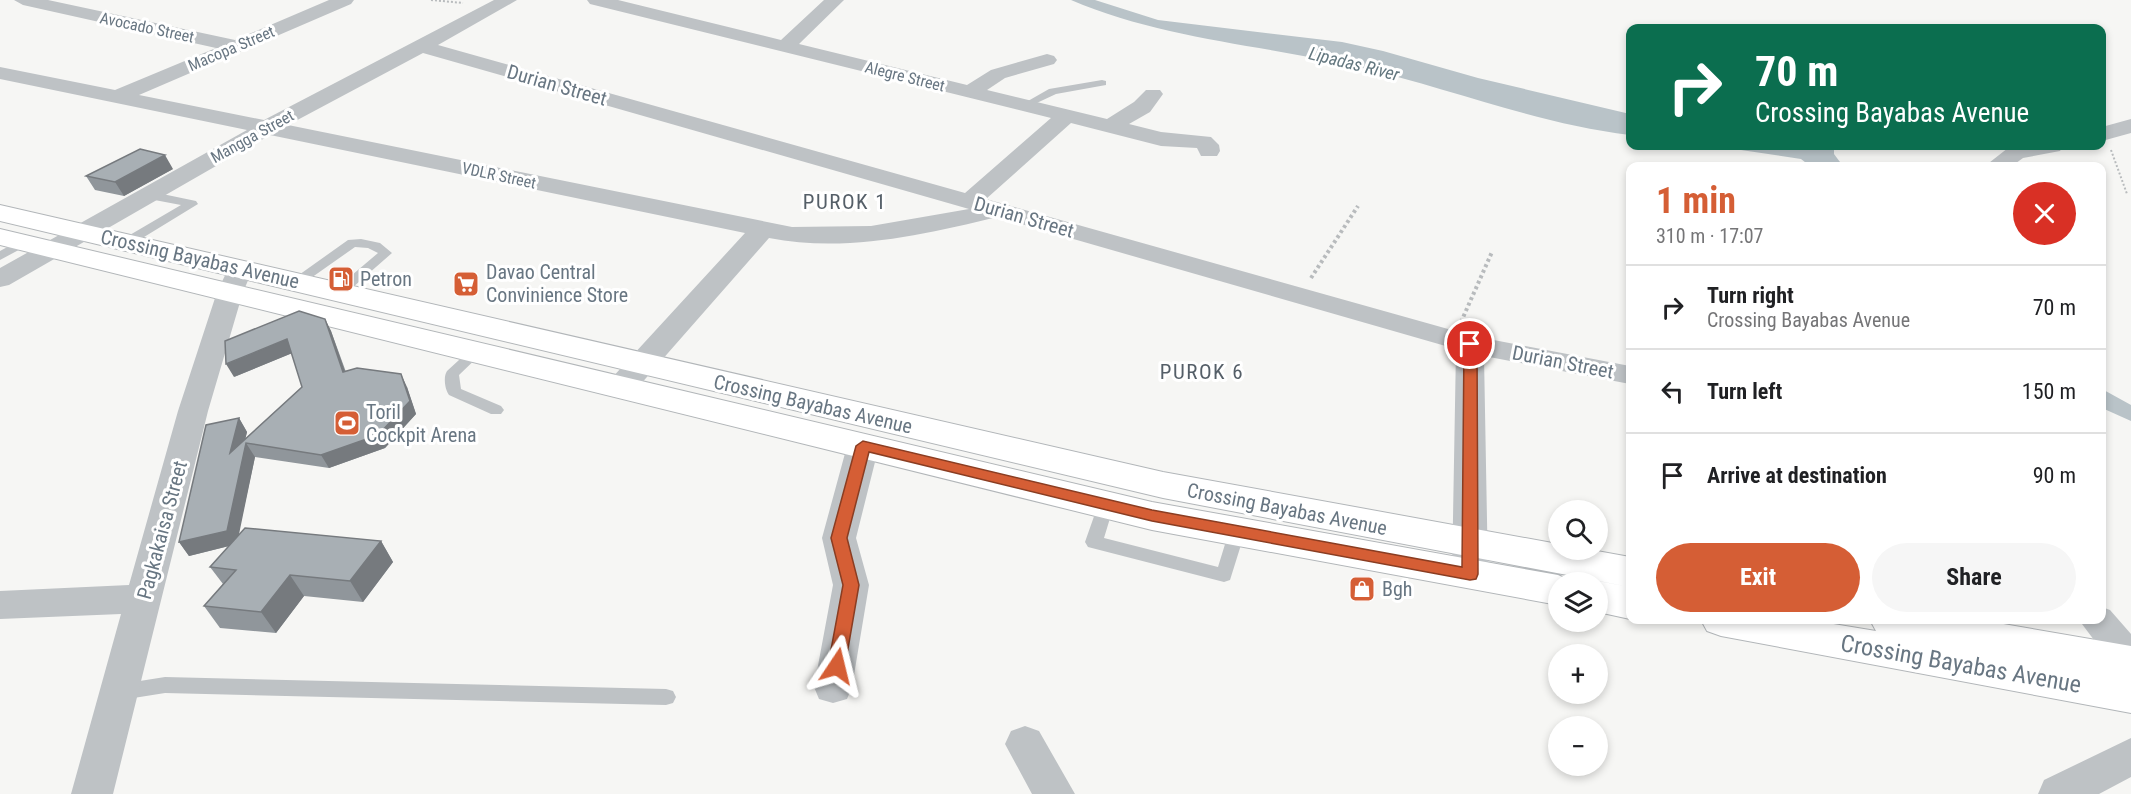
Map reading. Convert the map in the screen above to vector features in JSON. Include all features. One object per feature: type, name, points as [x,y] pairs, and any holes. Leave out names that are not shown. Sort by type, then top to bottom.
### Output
[{"type":"main road","name":"Crossing Bayabas Avenue","points":[[0,213],[127,242],[235,281],[476,352],[632,375],[1163,485],[1470,558],[1548,586]]},
{"type":"main road","name":"Crossing Bayabas Avenue","points":[[19,246],[235,281],[296,282],[339,292],[632,375],[863,446],[1106,505],[1236,532],[1470,558],[1626,572]]},
{"type":"main road","points":[[1608,599],[1626,602]]},
{"type":"main road","name":"Crossing Bayabas Avenue","points":[[1742,624],[2131,695]]},
{"type":"main road","name":"Crossing Bayabas Avenue","points":[[1913,624],[2131,662]]},
{"type":"street","name":"Avocado Street","points":[[23,0],[236,46]]},
{"type":"street","name":"Macopa Street","points":[[117,97],[345,0]]},
{"type":"street","name":"Mangga Street","points":[[0,279],[19,246],[82,232],[268,127],[508,0]]},
{"type":"street","name":"Alegre Street","points":[[596,0],[1109,127],[1161,139],[1203,142],[1208,145],[1209,151]]},
{"type":"street","points":[[786,46],[835,0]]},
{"type":"street","name":"Durian Street","points":[[421,46],[1462,342],[1626,374]]},
{"type":"street","points":[[970,92],[998,74],[1047,60]]},
{"type":"street","name":"VDLR Street","points":[[0,73],[761,231],[821,238],[864,237],[895,233],[999,210]]},
{"type":"street","points":[[1109,127],[1142,106],[1153,94]]},
{"type":"street","points":[[970,201],[1066,116]]},
{"type":"street","points":[[2106,132],[2131,126]]},
{"type":"street","points":[[2003,162],[2016,153],[2031,150]]},
{"type":"street","points":[[632,375],[761,231]]},
{"type":"street","name":"Pagkakaisa Street","points":[[92,794],[194,411],[235,281]]},
{"type":"street","points":[[1462,342],[1470,558]]},
{"type":"street","points":[[833,687],[851,585],[839,538],[863,446]]},
{"type":"street","points":[[0,606],[144,599]]},
{"type":"street","points":[[2100,624],[2131,662]]},
{"type":"street","points":[[1025,744],[1054,794]]},
{"type":"street","points":[[2060,794],[2131,756]]},
{"type":"lane","points":[[1026,105],[1053,91],[1102,83]]},
{"type":"lane","points":[[127,242],[192,204],[148,195]]},
{"type":"lane","points":[[296,282],[352,243],[361,242],[383,249],[386,253],[339,292]]},
{"type":"lane","points":[[476,352],[452,374],[454,392],[496,410]]},
{"type":"lane","points":[[1106,505],[1094,542],[1224,575],[1236,532]]},
{"type":"lane","points":[[119,693],[165,685],[666,697]]},
{"type":"path","points":[[2106,139],[2127,194]]},
{"type":"path","points":[[1299,297],[1358,206]]},
{"type":"path","points":[[1462,342],[1492,252]]},
{"type":"water","name":"Lipadas River","points":[[1071,0],[1095,0],[1158,20],[1342,42],[1383,51],[1478,78],[1626,113],[1626,134],[1561,123],[1358,67],[1177,33],[1106,13]]},
{"type":"water","points":[[1741,150],[1834,150],[1840,162],[1805,162],[1801,159]]},
{"type":"water","points":[[2106,391],[2131,405],[2131,421],[2106,410]]},
{"type":"building","points":[[140,149],[165,155],[115,182],[86,176]]},
{"type":"building","points":[[299,311],[325,319],[343,372],[357,368],[401,374],[410,401],[378,435],[321,455],[246,443],[227,531],[179,542],[206,425],[239,418],[230,453],[302,387],[287,339],[226,364],[225,341]]},
{"type":"building","points":[[245,528],[381,541],[350,581],[290,575],[261,612],[204,606],[236,570],[210,567]]},
{"type":"place","name":"Petron","points":[[341,279]]},
{"type":"place","name":"Davao Central Convinience Store","points":[[466,284]]},
{"type":"place","name":"Toril Cockpit Arena","points":[[347,423]]},
{"type":"place","name":"Bgh","points":[[1362,589]]},
{"type":"district","name":"PUROK 1","points":[[845,202]]},
{"type":"district","name":"PUROK 6","points":[[1202,372]]},
{"type":"route","points":[[837,666],[851,585],[839,538],[863,446],[1152,516],[1470,574],[1470,344]]}]
